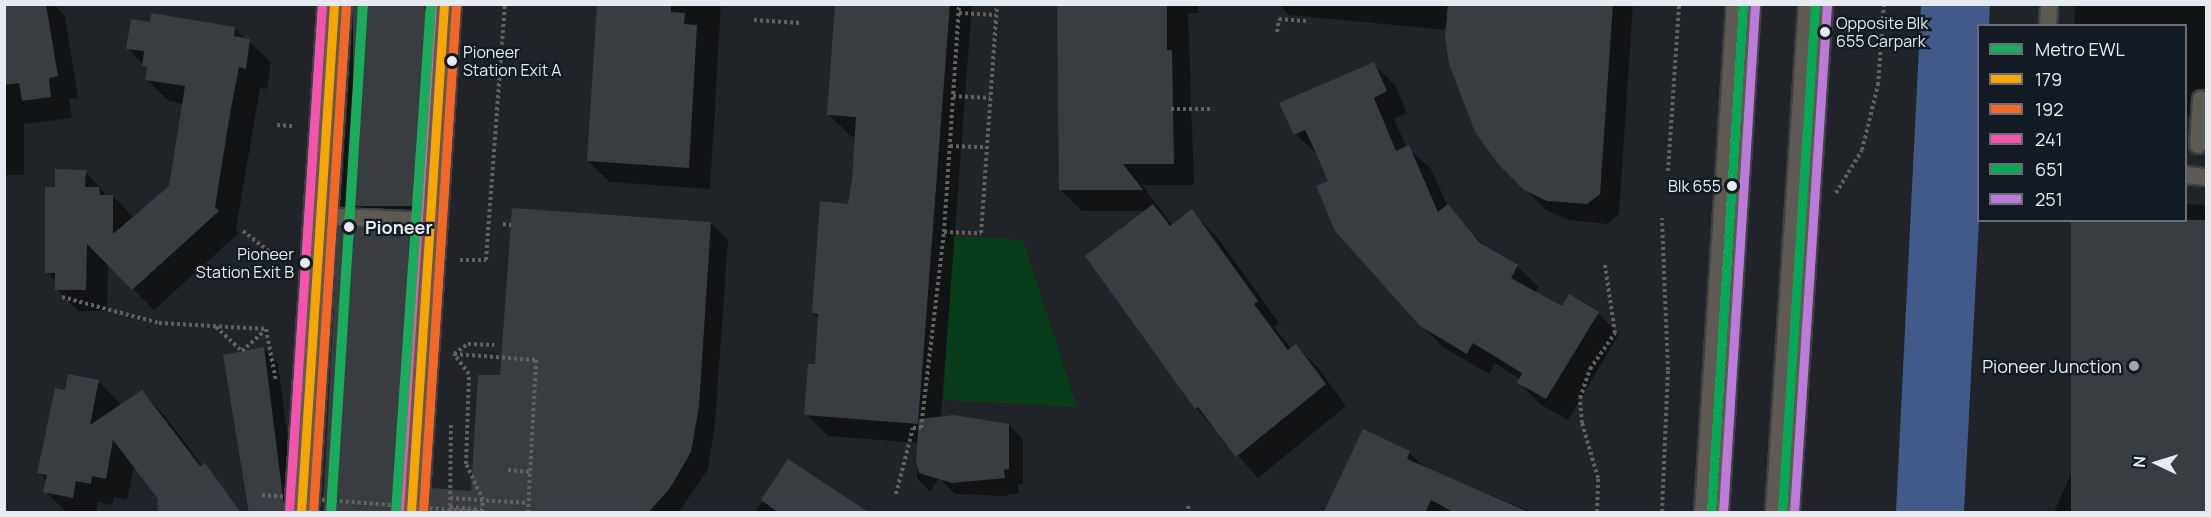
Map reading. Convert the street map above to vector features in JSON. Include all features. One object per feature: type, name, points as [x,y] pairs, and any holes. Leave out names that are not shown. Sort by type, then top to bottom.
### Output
[{"type":"main road","points":[[1711,513],[1743,4]]},
{"type":"main road","points":[[1782,513],[1815,4]]},
{"type":"street","points":[[301,513],[334,4]]},
{"type":"street","points":[[411,513],[444,4]]},
{"type":"lane","points":[[2048,24],[2049,4]]},
{"type":"lane","points":[[2197,145],[2201,99]]},
{"type":"lane","points":[[2187,176],[2206,177]]},
{"type":"lane","points":[[320,216],[430,221]]},
{"type":"path","points":[[460,260],[486,260],[505,4]]},
{"type":"path","points":[[896,494],[913,428],[921,428],[944,232],[959,4]]},
{"type":"path","points":[[944,232],[981,233],[997,4]]},
{"type":"path","points":[[1668,171],[1679,4]]},
{"type":"path","points":[[1834,199],[1862,150],[1878,85],[1884,4]]},
{"type":"path","points":[[958,13],[996,15]]},
{"type":"path","points":[[1277,32],[1279,19],[1306,21]]},
{"type":"path","points":[[754,20],[800,23]]},
{"type":"path","points":[[953,96],[990,98]]},
{"type":"path","points":[[1171,109],[1213,109]]},
{"type":"path","points":[[277,124],[292,126]]},
{"type":"path","points":[[950,146],[986,147]]},
{"type":"path","points":[[1662,218],[1668,370],[1662,513]]},
{"type":"path","points":[[503,224],[511,225]]},
{"type":"path","points":[[243,231],[272,254]]},
{"type":"path","points":[[1598,513],[1598,478],[1582,423],[1580,398],[1590,369],[1615,333],[1605,265]]},
{"type":"path","points":[[62,297],[159,323],[266,329],[242,351],[216,327]]},
{"type":"path","points":[[454,354],[468,344],[494,345]]},
{"type":"path","points":[[454,354],[536,360],[528,513]]},
{"type":"path","points":[[454,354],[469,374],[466,464],[483,500],[481,512]]},
{"type":"path","points":[[508,470],[530,472]]},
{"type":"path","points":[[262,495],[481,512]]},
{"type":"path","points":[[450,498],[528,503]]},
{"type":"path","points":[[1188,506],[1189,513]]},
{"type":"path","points":[[450,507],[481,512]]},
{"type":"green space","points":[[953,236],[1023,240],[1077,407],[943,400]]},
{"type":"water","points":[[1921,5],[1990,5],[1989,24],[1977,24],[1977,222],[1979,222],[1964,512],[1896,512]]},
{"type":"building","points":[[4,4],[46,4],[58,76],[49,78],[51,97],[22,101],[19,83],[4,85]]},
{"type":"building","points":[[353,4],[425,4],[425,206],[353,206]]},
{"type":"building","points":[[597,4],[671,4],[671,12],[685,13],[684,24],[697,25],[689,168],[587,161]]},
{"type":"building","points":[[835,4],[950,4],[918,424],[804,415],[808,364],[815,364],[818,314],[812,313],[820,201],[848,204],[852,180],[856,117],[827,115]]},
{"type":"building","points":[[1057,4],[1167,4],[1167,50],[1172,50],[1174,164],[1123,164],[1143,190],[1059,190]]},
{"type":"building","points":[[1448,4],[1613,4],[1600,194],[1587,204],[1547,201],[1524,190],[1499,165],[1475,132],[1449,64],[1445,35]]},
{"type":"building","points":[[151,13],[235,27],[234,36],[250,39],[246,69],[239,67],[230,114],[215,207],[219,211],[132,290],[87,244],[86,290],[55,290],[55,273],[45,273],[45,187],[55,187],[55,169],[86,170],[85,187],[99,187],[100,195],[113,195],[113,234],[169,186],[185,86],[145,80],[147,67],[142,66],[144,51],[126,49],[131,19],[150,22]]},
{"type":"building","points":[[1374,62],[1387,91],[1374,98],[1396,151],[1409,145],[1438,212],[1448,204],[1480,243],[1518,265],[1511,278],[1562,306],[1569,294],[1599,312],[1546,399],[1517,383],[1522,373],[1473,343],[1467,354],[1420,326],[1335,231],[1316,186],[1328,181],[1315,151],[1305,130],[1294,135],[1279,103]]},
{"type":"building","points":[[1153,204],[1170,226],[1192,209],[1258,301],[1254,304],[1288,350],[1296,344],[1326,384],[1236,457],[1198,407],[1195,409],[1085,256]]},
{"type":"building","points":[[512,208],[711,222],[699,406],[691,452],[670,488],[648,513],[430,513],[431,488],[471,491],[478,375],[500,375]]},
{"type":"building","name":"Pioneer Junction","points":[[2206,220],[2206,512],[2071,512],[2071,222]]},
{"type":"building","points":[[338,227],[410,231],[395,512],[323,512]]},
{"type":"building","points":[[264,347],[283,497],[283,513],[249,513],[223,355]]},
{"type":"building","points":[[68,374],[99,380],[90,425],[142,390],[200,466],[205,463],[241,513],[157,513],[158,499],[113,440],[106,479],[92,476],[91,484],[76,481],[73,498],[43,492],[47,475],[37,473],[55,388],[65,390]]},
{"type":"building","points":[[954,415],[1009,424],[1009,469],[1004,470],[1005,478],[952,483],[919,473],[916,460],[919,419]]},
{"type":"building","points":[[1363,429],[1410,451],[1407,459],[1531,513],[1455,513],[1431,500],[1425,513],[1323,513]]},
{"type":"building","points":[[788,459],[870,513],[779,513],[761,500]]},
{"type":"metro line","name":"EWL","points":[[331,512],[363,4]]},
{"type":"metro line","name":"EWL","points":[[396,512],[431,4]]},
{"type":"transit line","name":"241","points":[[289,511],[322,4]]},
{"type":"transit line","name":"179","points":[[301,512],[334,4]]},
{"type":"transit line","name":"241","points":[[399,511],[432,4]]},
{"type":"transit line","name":"179","points":[[411,512],[444,4]]},
{"type":"transit line","name":"651","points":[[1711,512],[1743,4]]},
{"type":"transit line","name":"651","points":[[1782,512],[1815,4]]},
{"type":"transit line","name":"192","points":[[313,512],[346,5]]},
{"type":"transit line","name":"192","points":[[423,512],[456,5]]},
{"type":"transit line","name":"251","points":[[1723,512],[1755,5]]},
{"type":"transit line","name":"251","points":[[1794,512],[1827,5]]},
{"type":"place","name":"Opposite Blk 655 Carpark","points":[[1825,32]]},
{"type":"place","name":"Pioneer Station Exit A","points":[[452,61]]},
{"type":"place","name":"Blk 655","points":[[1732,186]]},
{"type":"place","name":"Pioneer","points":[[349,227]]},
{"type":"place","name":"Pioneer Station Exit B","points":[[305,263]]},
{"type":"place","name":"Pioneer Junction","points":[[2134,366]]}]
